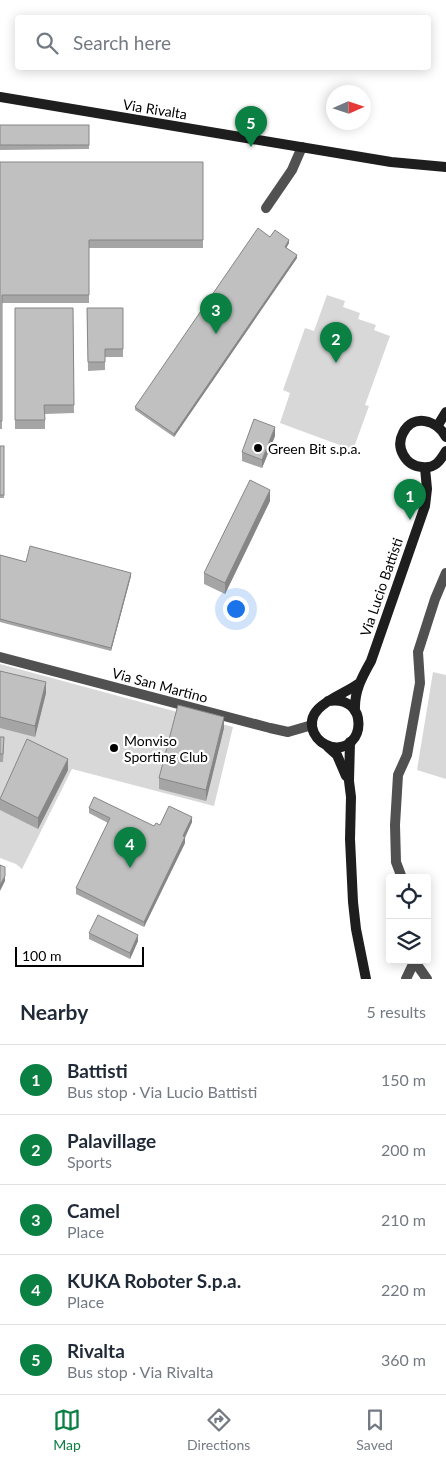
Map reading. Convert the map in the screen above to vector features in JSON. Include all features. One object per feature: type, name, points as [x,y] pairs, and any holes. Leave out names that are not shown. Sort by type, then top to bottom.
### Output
[{"type":"street","name":"Via Rivalta","points":[[2,97],[391,162],[446,167]]},
{"type":"street","points":[[266,208],[292,170],[302,147]]},
{"type":"street","points":[[438,425],[446,412]]},
{"type":"street","points":[[446,436],[438,425],[423,420],[407,427],[400,441],[404,458],[416,467],[434,466],[440,461],[446,451]]},
{"type":"street","name":"Via Lucio Battisti","points":[[348,781],[350,742],[355,737],[359,724],[355,711],[355,697],[358,684],[370,661],[425,506],[427,489],[425,468]]},
{"type":"street","points":[[400,874],[396,862],[395,825],[398,775],[407,755],[420,684],[418,652],[435,599],[446,573]]},
{"type":"street","name":"Via San Martino","points":[[0,657],[288,732],[312,725]]},
{"type":"street","name":"Via Lucio Battisti","points":[[358,684],[348,692],[316,710],[312,725],[321,743],[333,750],[337,755],[348,781],[351,797],[350,839],[353,902],[365,978]]},
{"type":"street","points":[[328,702],[343,701],[355,711]]},
{"type":"street","points":[[321,743],[336,747],[350,742]]},
{"type":"street","points":[[406,979],[414,964]]},
{"type":"street","points":[[417,964],[427,979]]},
{"type":"shaded area","points":[[327,295],[345,301],[343,307],[360,313],[358,319],[376,325],[374,330],[390,336],[365,405],[369,406],[353,450],[280,423],[290,393],[283,390],[305,328],[314,331]]},
{"type":"shaded area","name":"Monviso Sporting Club","points":[[0,664],[233,727],[214,806],[72,769],[22,869],[16,864],[0,858]]},
{"type":"shaded area","points":[[433,672],[446,675],[446,779],[417,770]]},
{"type":"building","points":[[0,125],[89,125],[89,145],[0,145]]},
{"type":"building","points":[[0,162],[203,162],[203,240],[89,240],[89,295],[2,295],[2,421],[0,421]]},
{"type":"building","points":[[258,228],[270,237],[275,230],[289,240],[285,247],[297,255],[174,434],[135,407]]},
{"type":"building","points":[[15,308],[73,308],[74,405],[44,405],[45,420],[15,420]]},
{"type":"building","points":[[87,308],[123,308],[123,349],[105,349],[105,362],[88,362]]},
{"type":"building","name":"Green Bit s.p.a.","points":[[254,419],[275,427],[262,460],[242,452]]},
{"type":"building","points":[[0,446],[4,446],[4,495],[0,495]]},
{"type":"building","points":[[250,480],[270,490],[225,583],[204,573]]},
{"type":"building","points":[[30,546],[131,573],[111,648],[0,619],[0,555],[26,562]]},
{"type":"building","points":[[0,671],[46,682],[35,726],[0,717]]},
{"type":"building","points":[[178,705],[224,717],[206,790],[159,778]]},
{"type":"building","points":[[0,737],[4,737],[3,754],[0,754]]},
{"type":"building","points":[[27,739],[68,759],[38,818],[0,799]]},
{"type":"building","points":[[94,797],[154,826],[156,823],[160,825],[169,806],[192,817],[183,836],[185,837],[144,922],[76,888],[110,818],[89,808]]},
{"type":"building","points":[[0,865],[5,867],[5,876],[0,885]]},
{"type":"building","points":[[98,915],[138,935],[130,953],[89,933]]},
{"type":"place","name":"Rivalta","points":[[251,147]]},
{"type":"place","name":"Camel","points":[[216,334]]},
{"type":"place","name":"Palavillage","points":[[336,363]]},
{"type":"place","name":"Green Bit s.p.a.","points":[[258,448]]},
{"type":"place","name":"Battisti","points":[[410,520]]},
{"type":"place","name":"Monviso Sporting Club","points":[[114,748]]},
{"type":"place","name":"KUKA Roboter S.p.a.","points":[[130,868]]}]
